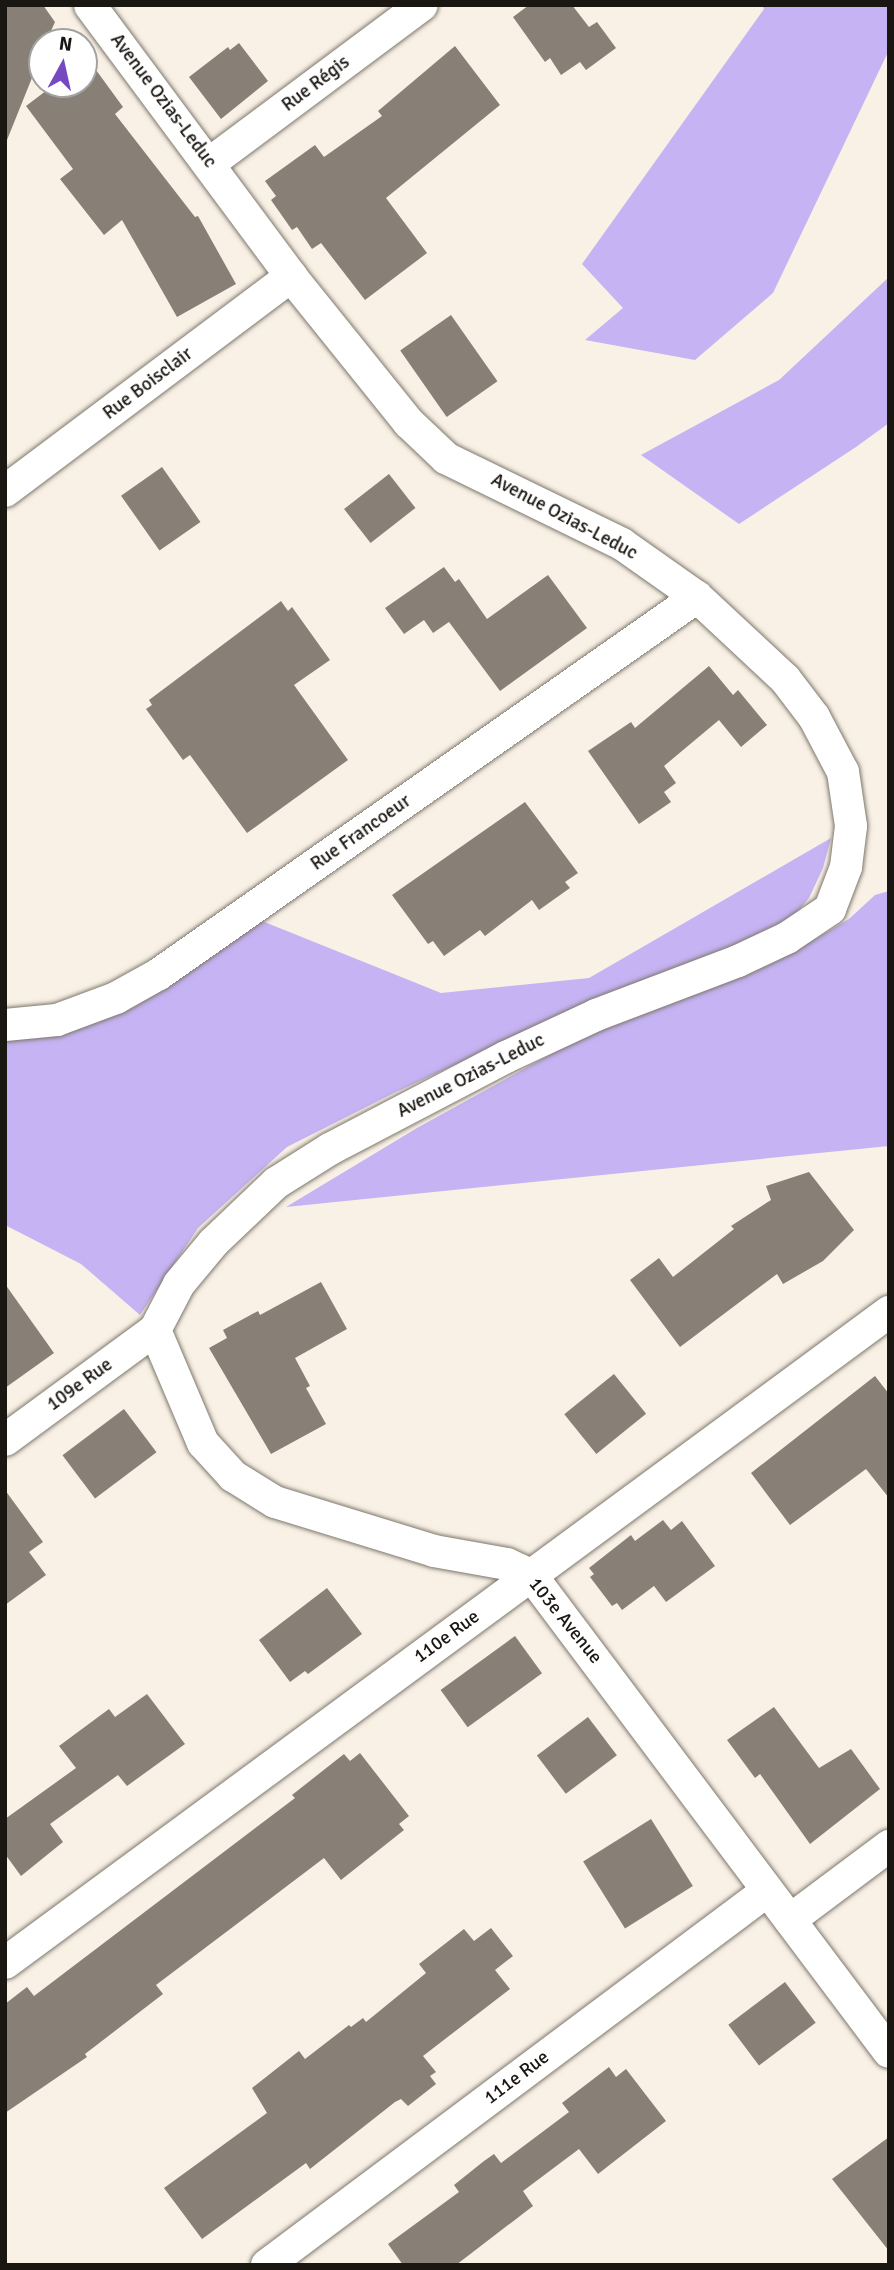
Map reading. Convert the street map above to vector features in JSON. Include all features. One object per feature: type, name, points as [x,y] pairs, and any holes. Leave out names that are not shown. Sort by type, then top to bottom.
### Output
[{"type":"street","name":"Avenue Ozias-Leduc","points":[[90,5],[210,163],[291,276],[409,423],[446,457],[622,544],[696,597],[785,679],[814,717],[843,772],[851,826],[846,867],[830,909],[787,938],[738,961],[596,1015],[506,1057],[319,1156],[276,1184],[213,1243],[179,1284],[155,1330]]},
{"type":"street","name":"Rue Régis","points":[[210,163],[422,5]]},
{"type":"street","name":"Rue Boisclair","points":[[5,491],[291,276]]},
{"type":"street","name":"Rue Francoeur","points":[[5,1025],[57,1020],[116,998],[159,974],[696,597]]},
{"type":"street","name":"110e Rue","points":[[5,1963],[889,1312]]},
{"type":"street","name":"109e Rue","points":[[5,1440],[155,1330]]},
{"type":"street","name":"103e Avenue","points":[[155,1330],[203,1443],[233,1476],[275,1503],[434,1551],[507,1564],[531,1575],[889,2052]]},
{"type":"street","points":[[790,1920],[889,1846]]},
{"type":"street","name":"111e Rue","points":[[267,2265],[767,1891]]},
{"type":"shaded area","points":[[762,5],[889,5],[889,50],[773,293],[695,360],[585,340],[623,308],[582,264],[764,9]]},
{"type":"shaded area","points":[[889,277],[889,423],[856,447],[739,524],[641,455],[779,380]]},
{"type":"shaded area","points":[[831,838],[823,868],[809,898],[794,916],[765,937],[519,1035],[394,1093],[287,1147],[198,1228],[140,1315],[81,1264],[5,1225],[5,1034],[182,972],[262,921],[441,993],[589,978]]},
{"type":"shaded area","points":[[889,891],[889,1146],[286,1207],[417,1128],[593,1031],[812,941],[849,919],[875,895]]},
{"type":"building","points":[[5,5],[43,5],[55,22],[52,28],[28,28],[28,88],[7,140]]},
{"type":"building","points":[[529,5],[572,5],[589,27],[597,22],[616,48],[586,70],[580,62],[561,75],[550,58],[545,62],[513,17]]},
{"type":"building","points":[[239,43],[268,81],[221,119],[189,77],[228,47],[230,50]]},
{"type":"building","points":[[455,46],[500,105],[386,198],[427,253],[365,300],[321,243],[312,249],[297,227],[292,230],[271,200],[276,196],[265,181],[315,145],[324,157],[382,116],[378,111]]},
{"type":"building","points":[[98,73],[123,107],[115,114],[195,217],[198,216],[236,284],[177,317],[122,220],[104,235],[60,179],[73,169],[26,106],[37,98],[98,98]]},
{"type":"building","points":[[451,315],[497,381],[447,417],[400,351]]},
{"type":"building","points":[[162,467],[200,522],[159,551],[121,496]]},
{"type":"building","points":[[389,474],[415,508],[371,543],[344,509]]},
{"type":"building","points":[[444,567],[455,582],[459,579],[487,619],[548,575],[587,628],[500,691],[449,622],[433,633],[424,620],[404,634],[385,608]]},
{"type":"building","points":[[281,601],[288,611],[292,607],[330,660],[294,685],[348,760],[247,833],[190,755],[183,760],[146,709],[152,705],[149,700]]},
{"type":"building","points":[[709,666],[733,695],[738,690],[767,725],[741,747],[719,720],[664,766],[676,783],[664,792],[671,802],[639,824],[588,751],[631,722],[635,728]]},
{"type":"building","points":[[525,802],[578,873],[565,882],[570,888],[539,910],[532,900],[485,936],[480,930],[444,956],[433,941],[428,944],[392,895]]},
{"type":"building","points":[[809,1172],[854,1230],[823,1261],[783,1284],[777,1274],[680,1347],[630,1280],[659,1258],[673,1277],[734,1229],[731,1226],[771,1200],[766,1186]]},
{"type":"building","points":[[321,1282],[347,1329],[295,1358],[310,1386],[306,1388],[326,1424],[271,1454],[209,1348],[227,1338],[223,1330],[258,1311],[260,1315]]},
{"type":"building","points":[[5,1284],[54,1353],[5,1388]]},
{"type":"building","points":[[614,1374],[646,1414],[596,1454],[564,1414]]},
{"type":"building","points":[[875,1376],[889,1394],[889,1498],[866,1469],[790,1525],[751,1473]]},
{"type":"building","points":[[124,1409],[156,1452],[95,1498],[63,1455]]},
{"type":"building","points":[[5,1490],[43,1542],[29,1552],[46,1575],[5,1605]]},
{"type":"building","points":[[663,1520],[671,1530],[682,1521],[715,1566],[666,1602],[654,1586],[622,1610],[617,1603],[612,1606],[590,1577],[594,1574],[589,1568],[631,1535],[635,1541]]},
{"type":"building","points":[[327,1588],[362,1634],[308,1674],[305,1671],[290,1682],[259,1640]]},
{"type":"building","points":[[515,1636],[542,1673],[468,1727],[441,1690]]},
{"type":"building","points":[[147,1694],[185,1744],[127,1786],[118,1775],[50,1824],[63,1842],[21,1876],[5,1854],[5,1819],[76,1768],[59,1746],[109,1709],[115,1717]]},
{"type":"building","points":[[774,1707],[819,1768],[851,1749],[880,1789],[810,1844],[760,1774],[755,1778],[727,1740]]},
{"type":"building","points":[[588,1717],[617,1755],[566,1794],[537,1756]]},
{"type":"building","points":[[360,1753],[409,1816],[399,1824],[404,1830],[341,1880],[324,1858],[156,1985],[163,1994],[85,2054],[87,2057],[5,2113],[5,2004],[27,1987],[34,1996],[295,1798],[292,1795],[344,1754],[350,1761]]},
{"type":"building","points":[[651,1819],[693,1886],[625,1928],[583,1861]]},
{"type":"building","points":[[491,1928],[513,1956],[495,1970],[510,1989],[423,2056],[436,2072],[430,2076],[436,2084],[408,2106],[401,2099],[395,2102],[310,2169],[306,2163],[202,2239],[164,2188],[267,2113],[252,2088],[299,2051],[305,2059],[349,2025],[351,2027],[363,2018],[366,2022],[426,1973],[419,1964],[464,1929],[474,1941]]},
{"type":"building","points":[[785,1982],[816,2023],[759,2065],[728,2025]]},
{"type":"building","points":[[609,2067],[616,2077],[626,2069],[666,2121],[598,2174],[579,2149],[523,2191],[533,2206],[456,2265],[403,2265],[388,2244],[459,2192],[454,2185],[484,2161],[494,2154],[501,2163],[569,2112],[562,2103]]},
{"type":"building","points":[[889,2137],[889,2251],[832,2179]]}]
